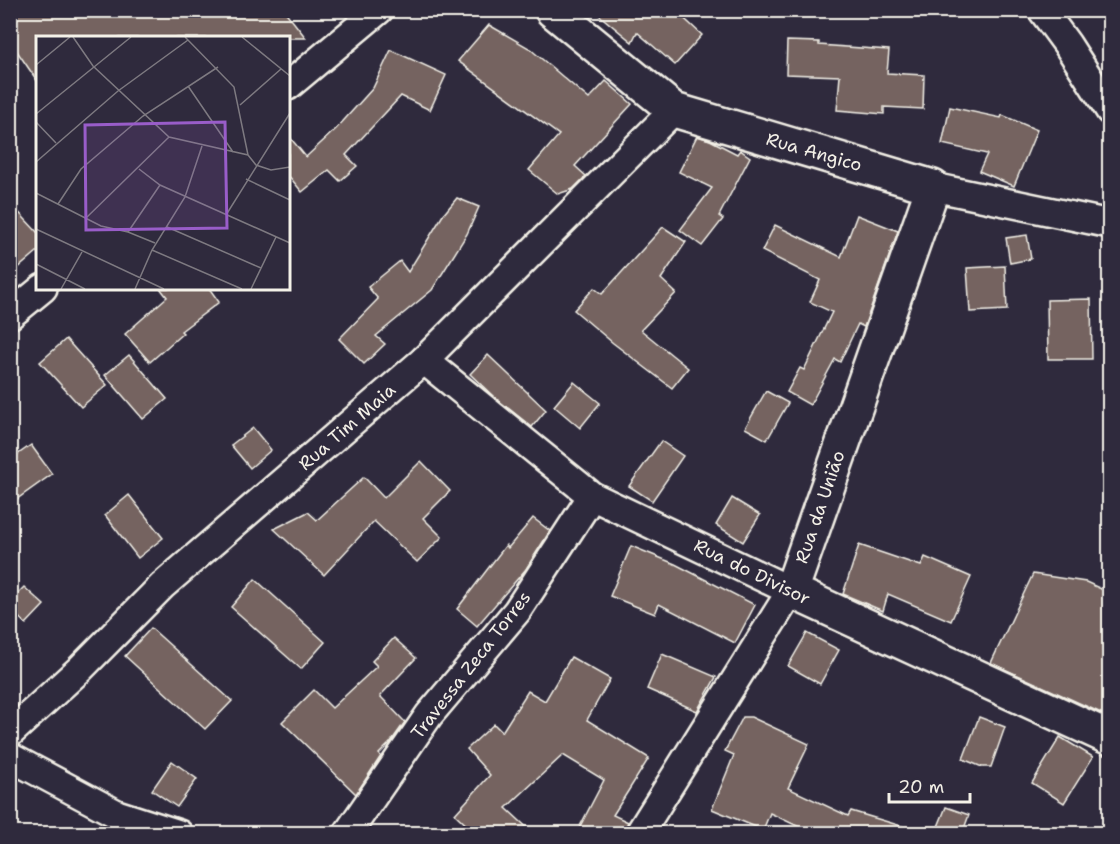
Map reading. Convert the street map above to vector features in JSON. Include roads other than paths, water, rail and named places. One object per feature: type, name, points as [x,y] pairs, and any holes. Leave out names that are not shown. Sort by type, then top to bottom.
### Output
[{"type":"street","points":[[290,84],[379,10]]},
{"type":"street","name":"Rua Angico","points":[[552,10],[674,110],[933,187],[1110,224]]},
{"type":"street","points":[[1042,10],[1110,111]]},
{"type":"street","name":"Rua Tim Maia","points":[[10,733],[80,669],[162,586],[424,360],[674,110]]},
{"type":"street","name":"Rua da União","points":[[646,831],[791,591],[933,187]]},
{"type":"street","points":[[10,315],[41,290]]},
{"type":"street","name":"Rua do Divisor","points":[[424,360],[592,495],[791,591],[1110,738]]},
{"type":"street","name":"Travessa Zeca Torres","points":[[347,834],[429,715],[517,611],[592,495]]},
{"type":"street","points":[[10,757],[117,814],[178,834]]}]
